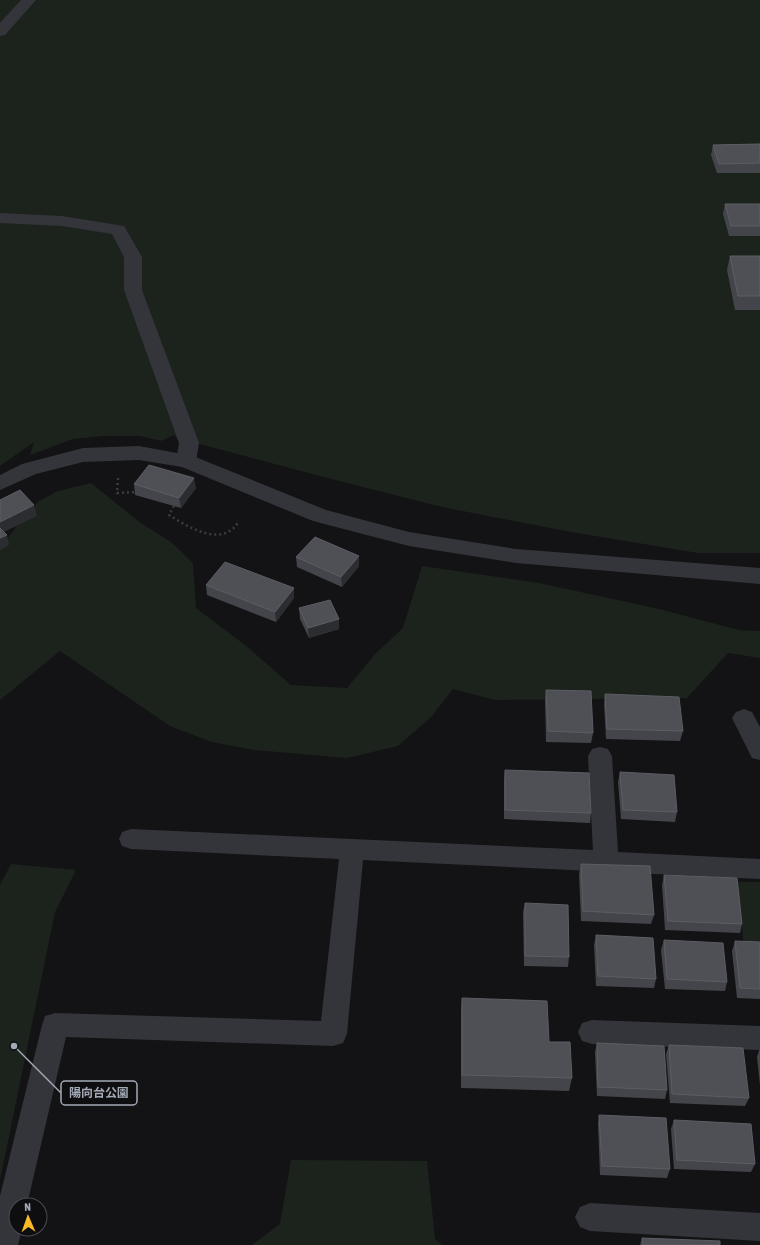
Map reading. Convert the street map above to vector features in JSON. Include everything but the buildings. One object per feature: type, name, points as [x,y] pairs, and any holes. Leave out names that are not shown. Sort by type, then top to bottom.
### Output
[{"type":"street","points":[[0,32],[29,0]]},
{"type":"street","points":[[0,218],[62,221],[118,230],[133,257],[133,290],[189,443],[186,461]]},
{"type":"street","points":[[0,483],[29,469],[83,455],[139,453],[186,461],[320,516],[409,539],[516,556],[760,576]]},
{"type":"street","points":[[744,718],[760,751]]},
{"type":"street","points":[[600,756],[606,861]]},
{"type":"street","points":[[131,839],[760,868]]},
{"type":"street","points":[[3,1245],[55,1025],[333,1034],[352,849]]},
{"type":"street","points":[[592,1032],[760,1038]]},
{"type":"street","points":[[590,1217],[760,1227]]},
{"type":"path","points":[[118,478],[118,494],[137,492]]},
{"type":"path","points":[[174,506],[169,514],[202,534],[217,535],[229,532],[237,526],[239,521]]},
{"type":"shaded area","points":[[0,0],[760,0],[760,553],[698,553],[571,532],[442,507],[177,438],[174,435],[161,441],[140,436],[104,436],[73,439],[30,455],[34,442],[0,466]]},
{"type":"shaded area","points":[[91,483],[138,521],[171,542],[193,563],[196,608],[245,645],[291,685],[347,688],[376,653],[403,628],[422,566],[539,583],[659,609],[739,630],[760,631],[760,658],[728,653],[687,698],[495,700],[453,689],[431,717],[398,746],[347,758],[254,750],[212,742],[170,726],[60,651],[0,700],[0,549],[25,515],[39,501],[58,491]]},
{"type":"shaded area","points":[[11,864],[76,870],[55,912],[0,1180],[0,885]]},
{"type":"shaded area","points":[[737,882],[760,882],[760,948],[744,947]]},
{"type":"shaded area","points":[[291,1160],[427,1161],[435,1239],[442,1245],[252,1245],[280,1224]]},
{"type":"place","name":"陽向台公園","points":[[14,1046]]}]
